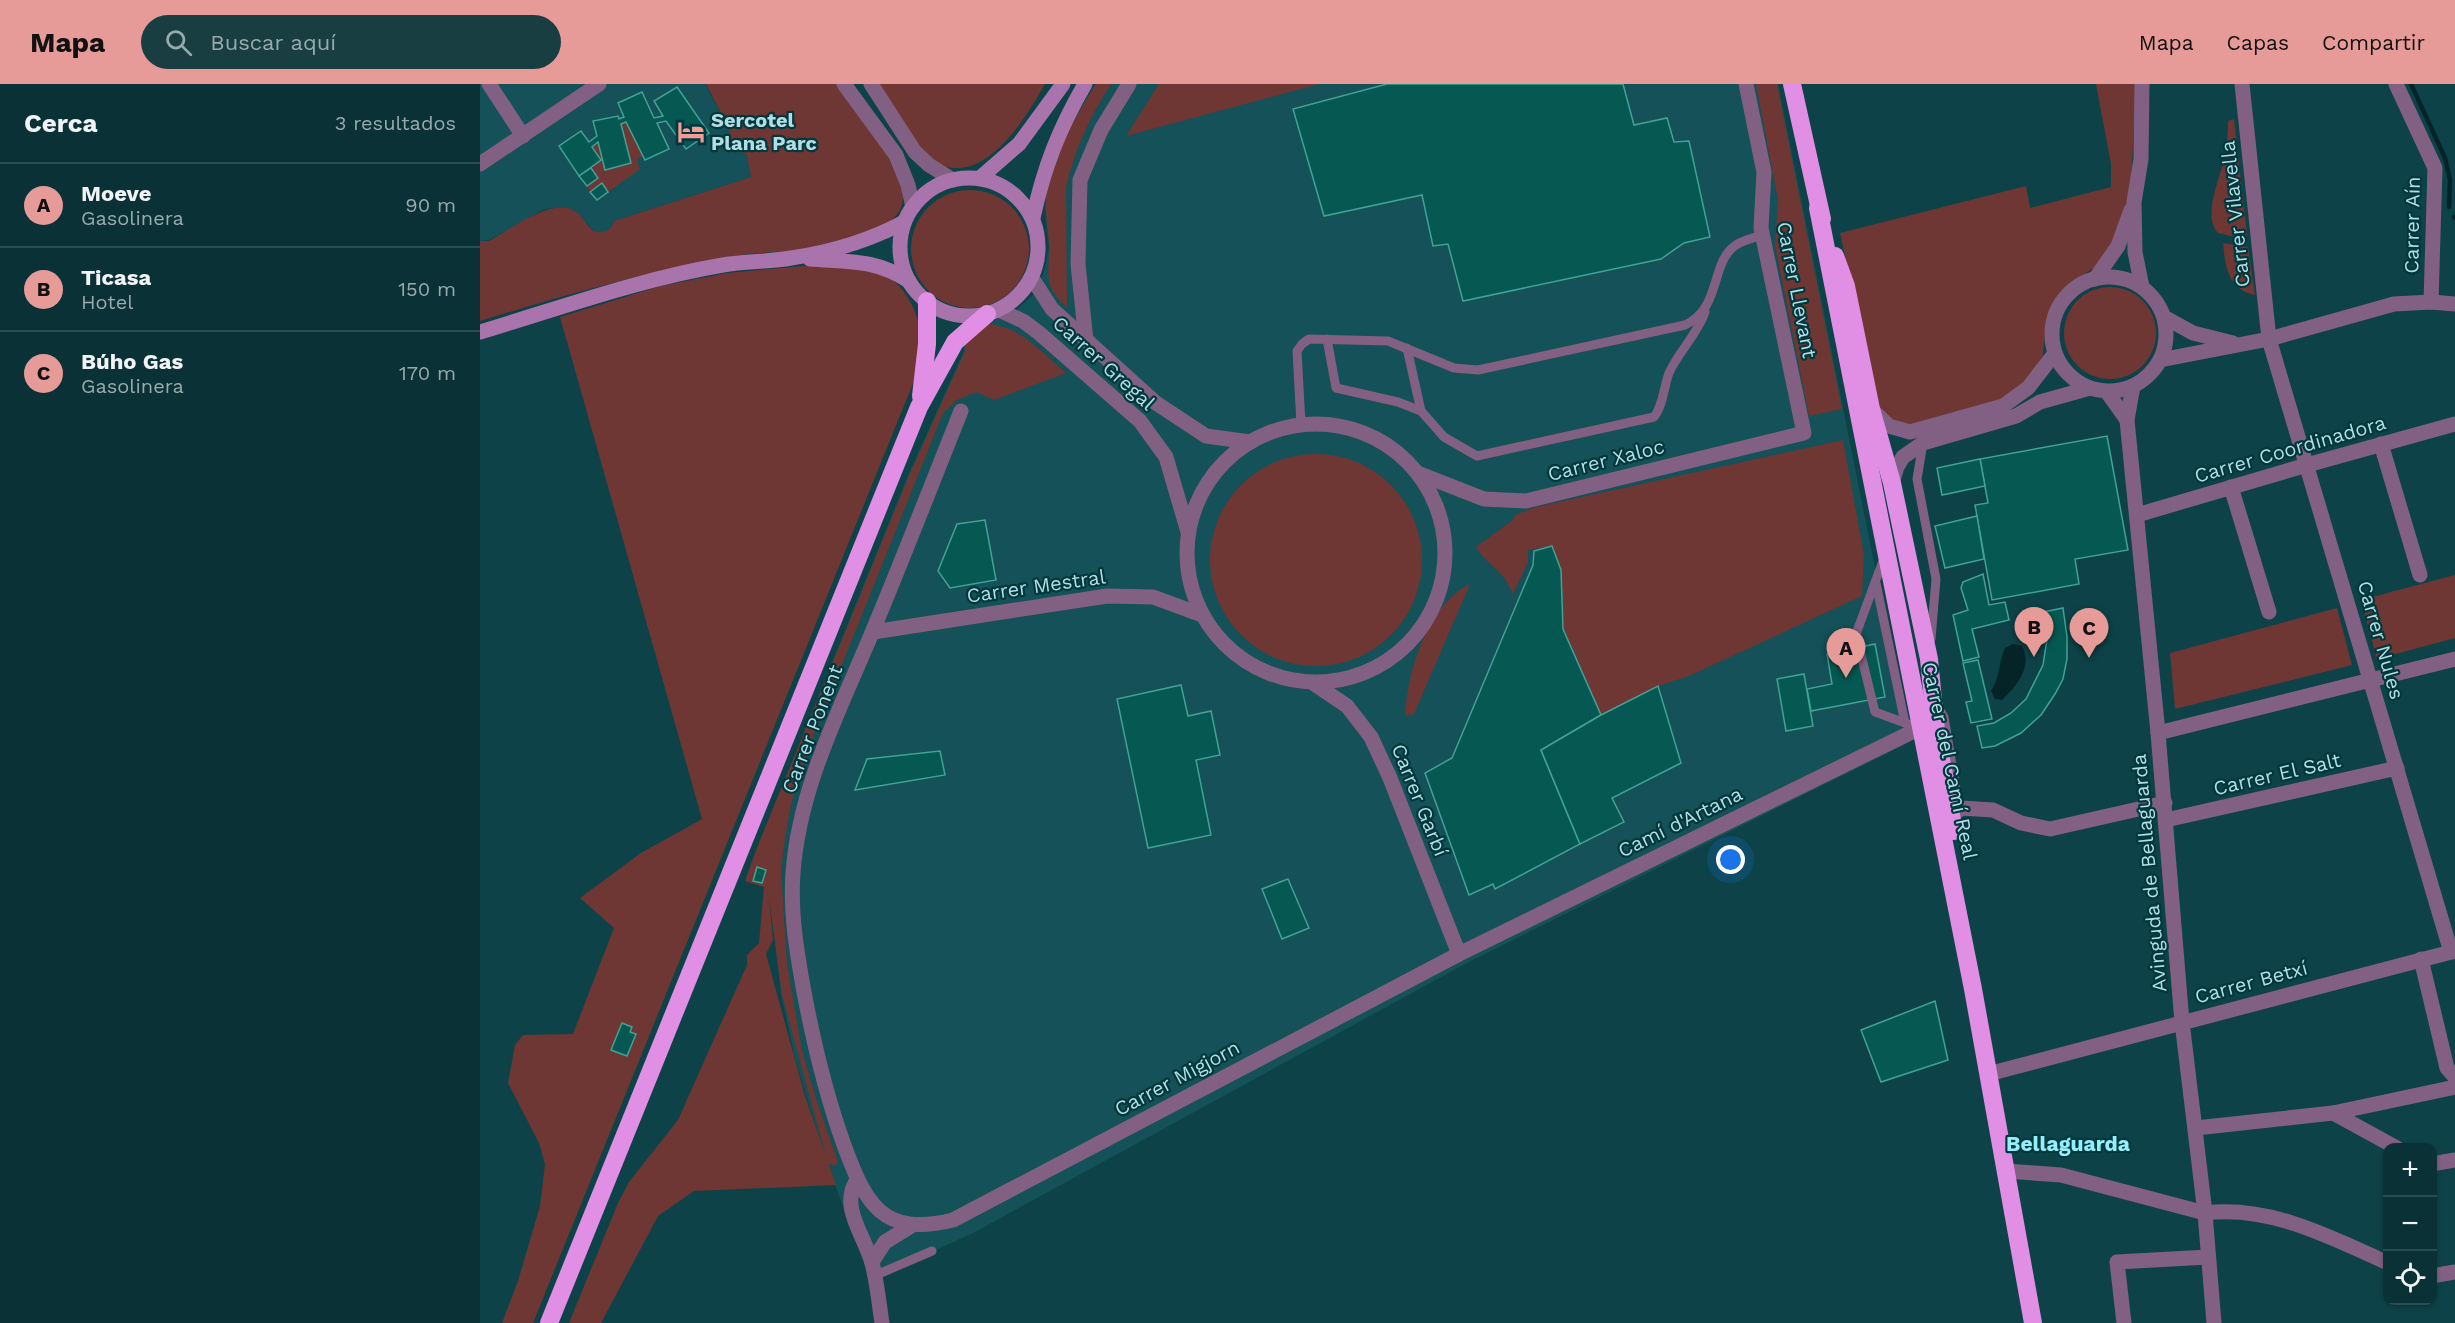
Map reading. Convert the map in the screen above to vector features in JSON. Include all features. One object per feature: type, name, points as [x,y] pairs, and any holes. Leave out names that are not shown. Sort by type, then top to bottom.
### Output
[{"type":"highway","points":[[1792,84],[1818,208],[1845,286],[1871,409],[1892,483],[1929,659],[1936,731],[1975,945],[1977,963],[1973,989]]},
{"type":"highway","name":"Carrer del Camí Real","points":[[1818,208],[1885,553],[1912,725],[1973,989],[2033,1323]]},
{"type":"highway","points":[[919,407],[927,344],[927,302]]},
{"type":"highway","points":[[549,1323],[919,407],[955,342],[993,312]]},
{"type":"main road","points":[[980,178],[1019,144],[1063,84]]},
{"type":"main road","points":[[1033,218],[1042,176],[1055,140],[1085,84]]},
{"type":"main road","points":[[792,258],[872,264],[890,269],[909,281],[927,302],[945,312],[966,316],[993,312],[1019,296],[1032,278],[1038,258],[1039,237],[1033,218],[1021,199],[1004,186],[980,178],[953,180],[929,190],[913,207],[904,222],[901,253],[909,281]]},
{"type":"main road","points":[[480,332],[636,285],[724,265],[792,258],[864,242],[904,222]]},
{"type":"street","points":[[489,84],[524,136]]},
{"type":"street","points":[[480,164],[599,84]]},
{"type":"street","points":[[844,84],[896,155],[908,185],[913,207]]},
{"type":"street","points":[[871,84],[915,152],[929,165],[953,180]]},
{"type":"street","points":[[1086,341],[1078,264],[1080,180],[1101,130],[1129,84]]},
{"type":"street","name":"Carrer Llevant","points":[[1746,84],[1764,172],[1762,235],[1804,433]]},
{"type":"street","points":[[2142,84],[2141,159],[2134,202],[2135,252],[2142,287]]},
{"type":"street","name":"Carrer Vilavella","points":[[2242,84],[2269,339]]},
{"type":"street","name":"Carrer Aín","points":[[2396,84],[2435,168],[2431,302]]},
{"type":"street","points":[[2096,279],[2118,246],[2134,202]]},
{"type":"street","points":[[2111,277],[2127,280],[2142,287],[2155,300],[2164,317],[2165,346],[2160,360],[2149,375],[2133,386],[2107,392],[2090,388],[2075,380],[2055,353],[2052,334],[2055,315],[2064,299],[2078,286],[2096,279],[2111,277]]},
{"type":"street","name":"Carrer Gregal","points":[[1032,278],[1052,309],[1156,403],[1206,436],[1250,442]]},
{"type":"street","points":[[2160,360],[2269,339],[2394,304],[2431,302],[2455,305]]},
{"type":"street","name":"Carrer Gregal","points":[[993,312],[1023,321],[1140,421],[1166,457],[1188,532]]},
{"type":"street","points":[[2164,317],[2193,333],[2236,344]]},
{"type":"street","name":"Carrer Nules","points":[[2269,339],[2453,952]]},
{"type":"street","points":[[1871,409],[1889,426],[1910,432],[2003,406],[2028,388],[2055,353]]},
{"type":"street","name":"Avinguda de Bellaguarda","points":[[2133,386],[2127,420],[2165,803],[2182,1022],[2196,1128],[2214,1323]]},
{"type":"street","points":[[1892,483],[1897,467],[1904,457],[1923,443],[2016,416],[2040,402],[2090,388]]},
{"type":"street","name":"Avinguda de Bellaguarda","points":[[2107,392],[2127,420]]},
{"type":"street","name":"Carrer Ponent","points":[[911,1226],[894,1220],[878,1209],[857,1180],[830,1106],[813,1038],[794,928],[792,898],[797,838],[813,773],[873,632],[961,411]]},
{"type":"street","points":[[1301,424],[1346,427],[1387,444],[1420,474],[1440,511],[1446,551],[1440,593],[1421,630],[1392,659],[1354,677],[1313,683],[1280,678],[1249,664],[1222,643],[1202,615],[1188,574],[1188,532],[1200,496],[1221,465],[1250,442],[1274,430],[1301,424]]},
{"type":"street","name":"Carrer Coordinadora","points":[[2137,515],[2455,424]]},
{"type":"street","name":"Carrer Xaloc","points":[[1420,474],[1484,498],[1526,501],[1804,433]]},
{"type":"street","points":[[2381,444],[2420,575]]},
{"type":"street","points":[[2231,487],[2270,612]]},
{"type":"street","name":"Carrer Mestral","points":[[873,632],[1107,596],[1153,597],[1202,615]]},
{"type":"street","points":[[2158,733],[2455,659]]},
{"type":"street","name":"Carrer Garbí","points":[[1313,683],[1347,706],[1371,737],[1390,778],[1459,954]]},
{"type":"street","name":"Camí d'Artana","points":[[1459,954],[1912,725]]},
{"type":"street","name":"Carrer El Salt","points":[[2166,820],[2397,768]]},
{"type":"street","points":[[1961,808],[1993,810],[2021,823],[2050,829],[2165,803]]},
{"type":"street","name":"Carrer Betxí","points":[[1988,1074],[2453,952]]},
{"type":"street","name":"Carrer Migjorn","points":[[911,1226],[931,1225],[953,1220],[1459,954]]},
{"type":"street","points":[[2421,959],[2447,1068],[2455,1077]]},
{"type":"street","points":[[2196,1128],[2333,1113],[2455,1087]]},
{"type":"street","points":[[2333,1113],[2388,1143]]},
{"type":"street","points":[[2437,1163],[2455,1160]]},
{"type":"street","points":[[2006,1171],[2061,1175],[2205,1213],[2229,1210],[2300,1224],[2383,1261]]},
{"type":"street","points":[[857,1180],[851,1189],[851,1210],[873,1269],[882,1323]]},
{"type":"street","points":[[873,1269],[885,1242],[911,1226]]},
{"type":"street","points":[[2124,1323],[2117,1262],[2208,1257]]},
{"type":"street","points":[[2437,1274],[2455,1272]]},
{"type":"lane","points":[[1327,339],[1336,388],[1398,402],[1421,411],[1444,437],[1477,456],[1654,417],[1659,410],[1670,371],[1697,332],[1730,250],[1740,242],[1762,235]]},
{"type":"lane","points":[[1301,424],[1297,351],[1309,339],[1388,340],[1454,368],[1478,370],[1685,325],[1700,315],[1709,301]]},
{"type":"lane","points":[[1407,348],[1421,411]]},
{"type":"lane","points":[[1923,443],[1917,479],[1936,579],[1929,659]]},
{"type":"lane","points":[[1885,553],[1856,634],[1875,712],[1912,725]]},
{"type":"lane","points":[[1876,580],[1912,725]]},
{"type":"lane","points":[[1932,697],[1944,717],[1961,808],[1955,835]]},
{"type":"lane","points":[[873,1269],[932,1251]]},
{"type":"shaded area","points":[[480,84],[705,84],[728,127],[731,144],[747,156],[751,177],[614,221],[609,230],[605,232],[595,232],[576,212],[564,207],[545,209],[489,240],[480,241]]},
{"type":"shaded area","points":[[706,84],[837,84],[893,162],[903,196],[900,210],[894,218],[877,230],[846,240],[814,248],[736,256],[692,264],[601,286],[480,321],[480,241],[489,241],[541,212],[562,207],[575,211],[595,232],[604,231],[611,227],[614,221],[751,177],[747,156],[731,143],[728,127]]},
{"type":"shaded area","points":[[876,84],[1045,84],[1023,119],[993,153],[976,164],[958,168],[939,164],[920,149]]},
{"type":"shaded area","points":[[1095,84],[1778,84],[1910,742],[1465,964],[973,1233],[870,1280],[827,1163],[795,1059],[781,994],[770,900],[776,818],[784,788],[809,719],[909,473],[964,351],[964,339],[992,321],[1014,312],[1033,295],[1040,283],[1049,246],[1045,210],[1046,195],[1054,166],[1077,114]]},
{"type":"shaded area","points":[[1096,84],[1111,84],[1084,134],[1073,161],[1066,188],[1067,307],[1053,292],[1050,285],[1046,198],[1058,154],[1072,124]]},
{"type":"shaded area","points":[[1159,84],[1319,84],[1126,136]]},
{"type":"shaded area","points":[[1756,84],[1777,84],[1842,409],[1809,416],[1775,245],[1778,200]]},
{"type":"shaded area","points":[[2096,84],[2136,84],[2131,184],[2114,244],[2097,266],[2067,285],[2053,303],[2046,325],[2040,364],[2010,398],[1905,426],[1895,423],[1878,406],[1840,233],[2026,186],[2030,208],[2111,187],[2111,164]]},
{"type":"shaded area","points":[[2234,119],[2247,235],[2239,238],[2218,233],[2212,217],[2214,197],[2226,150],[2228,121]]},
{"type":"shaded area","points":[[626,122],[643,156],[637,159],[640,169],[597,200],[579,176],[601,161],[592,147],[598,142],[605,170],[631,163],[621,124]]},
{"type":"shaded area","points":[[970,190],[993,194],[1012,207],[1025,226],[1029,249],[1025,272],[1012,291],[993,304],[970,308],[947,304],[928,291],[915,272],[911,249],[915,226],[928,207],[947,194]]},
{"type":"shaded area","points":[[2223,243],[2248,247],[2255,295],[2239,288],[2230,276]]},
{"type":"shaded area","points":[[814,265],[870,269],[880,272],[889,277],[905,293],[919,324],[920,346],[914,381],[533,1323],[502,1323],[518,1281],[540,1206],[545,1164],[539,1143],[508,1083],[515,1045],[523,1035],[573,1034],[614,928],[580,898],[641,853],[702,819],[560,317],[661,286],[727,273]]},
{"type":"shaded area","points":[[2110,287],[2127,291],[2142,301],[2152,316],[2156,333],[2152,350],[2142,365],[2127,375],[2110,379],[2093,375],[2078,365],[2068,350],[2064,333],[2068,316],[2078,301],[2093,291]]},
{"type":"shaded area","points":[[989,324],[1001,326],[1031,342],[1066,373],[994,400],[976,392],[957,400],[943,413],[810,744],[791,804],[781,870],[787,964],[802,1051],[838,1163],[834,1166],[828,1163],[836,1185],[694,1191],[658,1216],[601,1323],[569,1323],[618,1203],[629,1182],[678,1120],[747,965],[747,955],[759,943],[764,887],[745,881],[909,476],[965,351],[965,340]],"holes":[[[769,897],[782,995],[827,1158],[805,1096],[766,954],[773,940]]]},
{"type":"shaded area","points":[[1843,440],[1864,555],[1862,596],[1689,676],[1658,686],[1601,715],[1564,629],[1561,569],[1552,546],[1528,550],[1528,562],[1513,594],[1505,579],[1476,547],[1514,519],[1515,515],[1536,507]]},
{"type":"shaded area","points":[[1306,454],[1326,454],[1347,458],[1366,466],[1391,485],[1404,501],[1414,519],[1420,539],[1422,560],[1420,581],[1414,601],[1404,619],[1391,635],[1366,654],[1347,662],[1326,666],[1306,666],[1285,662],[1266,654],[1234,627],[1222,610],[1214,591],[1210,570],[1210,550],[1214,529],[1222,510],[1249,478],[1266,466],[1285,458]]},
{"type":"shaded area","points":[[2455,575],[2455,638],[2377,659],[2361,600]]},
{"type":"shaded area","points":[[1470,584],[1414,714],[1405,716],[1410,680],[1422,641],[1442,607]]},
{"type":"shaded area","points":[[2337,608],[2352,665],[2175,709],[2170,653]]},
{"type":"shaded area","points":[[2013,644],[2022,646],[2025,653],[2026,661],[2022,675],[2002,700],[1995,699],[1991,691],[2003,654],[2005,648]]},
{"type":"building","points":[[1387,84],[1623,84],[1634,125],[1667,118],[1674,142],[1689,141],[1710,237],[1684,243],[1661,259],[1463,301],[1448,244],[1433,246],[1422,195],[1324,216],[1293,109]]},
{"type":"building","name":"Sercotel Plana Parc","points":[[677,87],[709,133],[686,149],[666,121],[657,123],[669,149],[645,160],[626,122],[621,124],[631,163],[605,170],[598,142],[592,147],[601,160],[579,176],[559,146],[581,131],[589,142],[597,136],[593,121],[624,117],[618,103],[642,92],[654,118],[663,116],[654,101]]},
{"type":"building","points":[[591,168],[598,178],[587,186],[579,176]]},
{"type":"building","points":[[602,183],[608,192],[597,200],[590,192]]},
{"type":"building","points":[[2107,436],[2128,550],[2075,559],[2079,584],[1992,600],[1975,505],[1988,503],[1980,459]]},
{"type":"building","points":[[1980,459],[1985,486],[1942,495],[1937,468]]},
{"type":"building","points":[[1977,516],[1984,559],[1945,568],[1935,526]]},
{"type":"building","points":[[985,520],[996,580],[950,588],[938,571],[957,524]]},
{"type":"building","points":[[1552,546],[1561,570],[1563,629],[1601,715],[1541,750],[1580,844],[1495,889],[1493,884],[1469,895],[1425,773],[1452,758],[1533,565],[1534,551]]},
{"type":"building","points":[[1983,574],[1989,605],[2005,602],[2009,620],[1972,629],[1979,657],[1963,661],[1953,615],[1968,610],[1961,588],[1963,582]]},
{"type":"building","points":[[2063,608],[2067,659],[2063,679],[2055,694],[2041,715],[2021,733],[1995,746],[1982,748],[1977,726],[1994,723],[2011,713],[2026,699],[2043,665],[2047,639],[2043,612]]},
{"type":"building","points":[[1875,644],[1885,697],[1811,711],[1807,689],[1832,684],[1827,654]]},
{"type":"building","points":[[1978,660],[1992,719],[1971,723],[1966,702],[1972,701],[1963,663]]},
{"type":"building","points":[[1804,674],[1813,726],[1786,731],[1777,679]]},
{"type":"building","points":[[1181,685],[1188,716],[1211,711],[1220,755],[1196,760],[1211,835],[1148,848],[1117,699]]},
{"type":"building","points":[[1658,686],[1681,763],[1612,798],[1624,822],[1580,844],[1541,750],[1601,715]]},
{"type":"building","points":[[940,751],[945,775],[855,790],[867,759]]},
{"type":"building","points":[[757,867],[766,870],[762,883],[753,881]]},
{"type":"building","points":[[1288,879],[1309,928],[1282,939],[1262,889]]},
{"type":"building","points":[[1935,1001],[1948,1060],[1881,1082],[1861,1030]]},
{"type":"building","points":[[622,1023],[632,1027],[630,1032],[636,1034],[627,1056],[611,1050]]},
{"type":"waterway","points":[[2411,84],[2445,158],[2450,180],[2449,207]]},
{"type":"place","name":"Sercotel Plana Parc","points":[[691,132]]},
{"type":"place","name":"Ticasa","points":[[2034,657]]},
{"type":"place","name":"Búho Gas","points":[[2089,658]]},
{"type":"place","name":"Moeve","points":[[1846,678]]},
{"type":"district","name":"Bellaguarda","points":[[2068,1144]]}]
